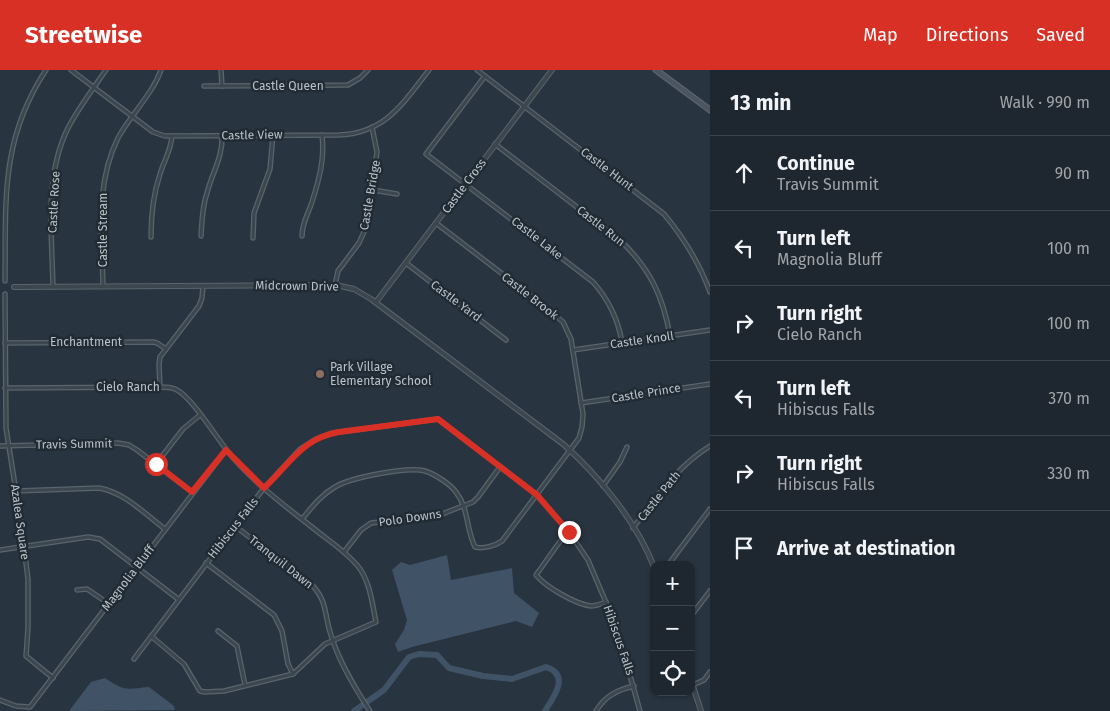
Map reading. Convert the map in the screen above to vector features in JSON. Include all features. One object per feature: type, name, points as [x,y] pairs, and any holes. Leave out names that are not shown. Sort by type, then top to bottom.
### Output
[{"type":"main road","points":[[656,70],[710,110]]},
{"type":"street","points":[[5,281],[4,191],[7,166],[15,131],[21,116],[29,98],[46,70]]},
{"type":"street","name":"Castle View","points":[[71,70],[154,133],[172,136],[354,133],[372,128],[387,119],[399,108],[429,70]]},
{"type":"street","name":"Castle Rose","points":[[53,287],[52,205],[54,171],[58,154],[77,112],[106,70]]},
{"type":"street","name":"Castle Stream","points":[[102,286],[102,204],[104,180],[111,154],[118,138],[147,96],[162,70]]},
{"type":"street","points":[[221,70],[222,86]]},
{"type":"street","name":"Castle Queen","points":[[204,86],[348,85],[368,70]]},
{"type":"street","name":"Castle Hunt","points":[[477,70],[664,214],[686,241],[698,262],[710,292]]},
{"type":"street","name":"Castle Cross","points":[[376,302],[552,70]]},
{"type":"street","name":"Castle Lake","points":[[485,76],[426,154],[593,282],[611,307],[620,328],[622,342]]},
{"type":"street","name":"Castle Bridge","points":[[334,285],[338,271],[359,243],[365,230],[377,152],[372,128]]},
{"type":"street","points":[[253,238],[254,213],[270,169],[273,135]]},
{"type":"street","points":[[302,236],[304,221],[319,180],[322,159],[322,135]]},
{"type":"street","points":[[151,237],[153,198],[160,172],[171,146],[172,136]]},
{"type":"street","points":[[201,236],[203,208],[209,185],[221,156],[222,136]]},
{"type":"street","name":"Castle Run","points":[[495,144],[621,241],[631,251],[649,274],[656,288],[666,316],[670,336]]},
{"type":"street","points":[[372,190],[397,194]]},
{"type":"street","name":"Castle Brook","points":[[436,223],[560,319],[568,332],[573,350],[583,414],[582,427],[570,451],[502,541],[495,545],[475,547],[467,513],[463,506]]},
{"type":"street","name":"Castle Yard","points":[[406,263],[506,340]]},
{"type":"street","points":[[160,387],[159,360],[199,306],[203,285]]},
{"type":"street","name":"Midcrown Drive","points":[[14,287],[334,285],[354,288],[376,302],[559,442],[581,461],[603,486],[633,528],[651,561]]},
{"type":"street","name":"Azalea Square","points":[[5,294],[5,388],[8,445],[24,547],[29,603],[26,656],[53,678]]},
{"type":"street","name":"Castle Knoll","points":[[573,350],[710,330]]},
{"type":"street","name":"Enchantment","points":[[5,343],[153,342],[166,349]]},
{"type":"street","name":"Castle Prince","points":[[581,403],[710,384]]},
{"type":"street","name":"Cielo Ranch","points":[[5,388],[170,387],[180,392],[188,399],[226,450],[264,488],[344,552],[358,566],[367,583],[376,622],[332,640]]},
{"type":"street","points":[[156,464],[183,429],[200,415]]},
{"type":"street","name":"Hibiscus Falls","points":[[134,659],[264,488],[300,449],[324,436],[339,432],[438,419],[537,495],[569,532],[588,560],[616,626],[640,711]]},
{"type":"street","name":"Travis Summit","points":[[0,446],[118,443],[129,445],[192,492]]},
{"type":"street","name":"Castle Path","points":[[633,528],[675,474],[710,446]]},
{"type":"street","points":[[603,486],[628,447]]},
{"type":"street","name":"Magnolia Bluff","points":[[0,700],[16,706],[30,707],[192,492],[226,450]]},
{"type":"street","name":"Polo Downs","points":[[344,552],[361,530],[371,523],[437,516],[463,506],[478,497],[500,467]]},
{"type":"street","points":[[302,519],[325,494],[345,482],[356,478],[418,469],[433,474],[456,493],[463,506]]},
{"type":"street","points":[[16,491],[99,488],[110,490],[119,494],[165,530]]},
{"type":"street","points":[[671,561],[710,509]]},
{"type":"street","name":"Tranquil Dawn","points":[[234,526],[312,585],[320,594],[325,605],[332,640],[355,689],[369,710]]},
{"type":"street","points":[[569,532],[536,575],[559,593],[584,604],[592,606],[606,602]]},
{"type":"street","points":[[0,550],[94,538],[106,543],[178,599]]},
{"type":"street","points":[[206,563],[274,615],[282,630],[288,664],[293,674]]},
{"type":"street","points":[[77,590],[87,588],[109,604]]},
{"type":"street","points":[[695,611],[710,590]]},
{"type":"street","points":[[218,630],[237,646],[246,685]]},
{"type":"street","points":[[151,636],[184,664],[200,691],[205,692],[224,691],[293,674],[319,648],[332,640]]},
{"type":"street","points":[[695,682],[704,680],[710,672]]},
{"type":"street","points":[[596,711],[611,694],[634,686]]},
{"type":"street","points":[[695,692],[701,711]]},
{"type":"water","points":[[447,555],[451,580],[512,568],[514,593],[539,613],[532,627],[516,621],[398,652],[395,644],[404,630],[407,620],[392,570],[401,562],[410,565]]},
{"type":"water","points":[[105,678],[122,688],[149,687],[174,706],[175,710],[69,711],[91,682]]},
{"type":"waterway","points":[[354,711],[384,690],[409,657],[419,654],[437,655],[449,668],[483,676],[512,679],[546,667],[558,675],[559,681],[558,687],[545,711]]},
{"type":"place","name":"Park Village Elementary School","points":[[320,374]]},
{"type":"route","points":[[156,464],[192,492],[226,450],[264,488],[300,449],[316,439],[332,433],[438,419],[537,495],[569,532]]}]
